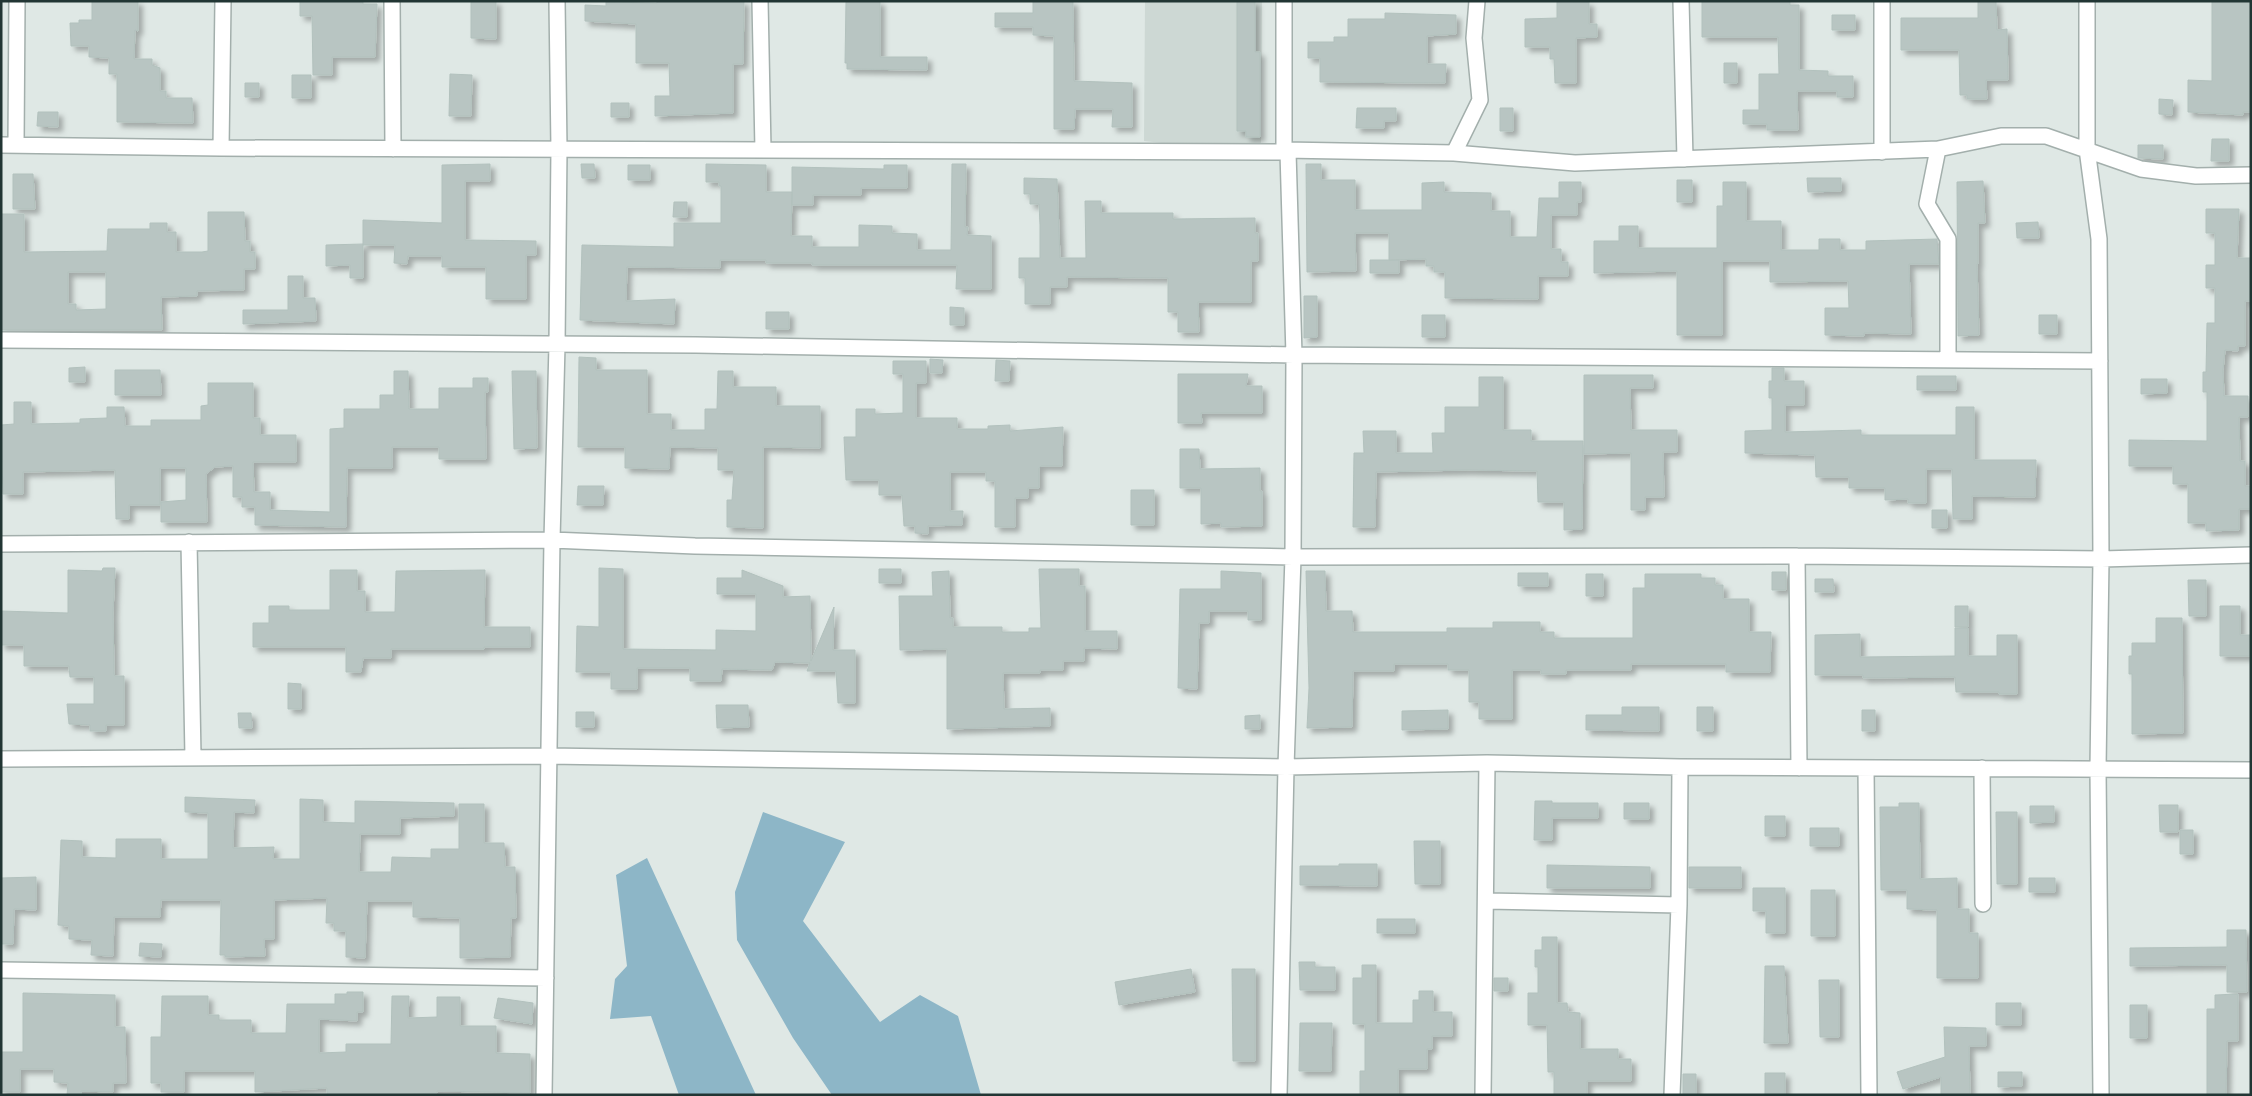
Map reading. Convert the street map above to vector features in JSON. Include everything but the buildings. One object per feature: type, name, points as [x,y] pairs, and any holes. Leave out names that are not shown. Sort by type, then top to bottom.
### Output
[{"type":"street","points":[[17,1],[8,145],[393,149],[1286,151],[1454,154],[1575,163],[1938,149],[2001,136],[2046,136],[2141,169],[2196,176],[2251,175]]},
{"type":"street","points":[[221,148],[223,1]]},
{"type":"street","points":[[392,1],[393,149]]},
{"type":"street","points":[[544,1095],[548,756],[557,345],[559,149],[557,1]]},
{"type":"street","points":[[760,1],[763,150]]},
{"type":"street","points":[[1279,1095],[1286,767],[1294,557],[1294,355],[1286,151],[1284,1]]},
{"type":"street","points":[[1454,154],[1480,100],[1474,38],[1477,1]]},
{"type":"street","points":[[1681,1],[1685,158]]},
{"type":"street","points":[[1882,1],[1882,152]]},
{"type":"street","points":[[2087,1],[2087,150],[2099,238],[2101,559],[2098,769],[2101,1095]]},
{"type":"street","points":[[1938,149],[1927,204],[1948,238],[1948,360]]},
{"type":"street","points":[[1,340],[716,346],[1294,355],[2100,361]]},
{"type":"street","points":[[1,544],[552,540],[705,546],[1294,557],[1797,556],[2101,559],[2251,555]]},
{"type":"street","points":[[189,542],[193,757]]},
{"type":"street","points":[[1797,556],[1798,768]]},
{"type":"street","points":[[1,760],[193,757],[548,756],[1286,767],[1488,763],[1680,767],[2251,770]]},
{"type":"street","points":[[1483,1095],[1488,763]]},
{"type":"street","points":[[1672,1095],[1679,905],[1680,767]]},
{"type":"street","points":[[1866,768],[1869,1095]]},
{"type":"street","points":[[1982,768],[1983,904]]},
{"type":"street","points":[[1486,901],[1679,905]]},
{"type":"street","points":[[1,970],[546,978]]},
{"type":"shaded area","points":[[1145,1],[1262,1],[1261,154],[1144,141]]},
{"type":"water","points":[[763,812],[845,842],[803,921],[880,1022],[920,995],[958,1016],[981,1095],[832,1095],[793,1038],[737,940],[735,892]]},
{"type":"water","points":[[647,858],[756,1095],[679,1095],[651,1016],[610,1019],[615,979],[627,966],[616,875]]}]
